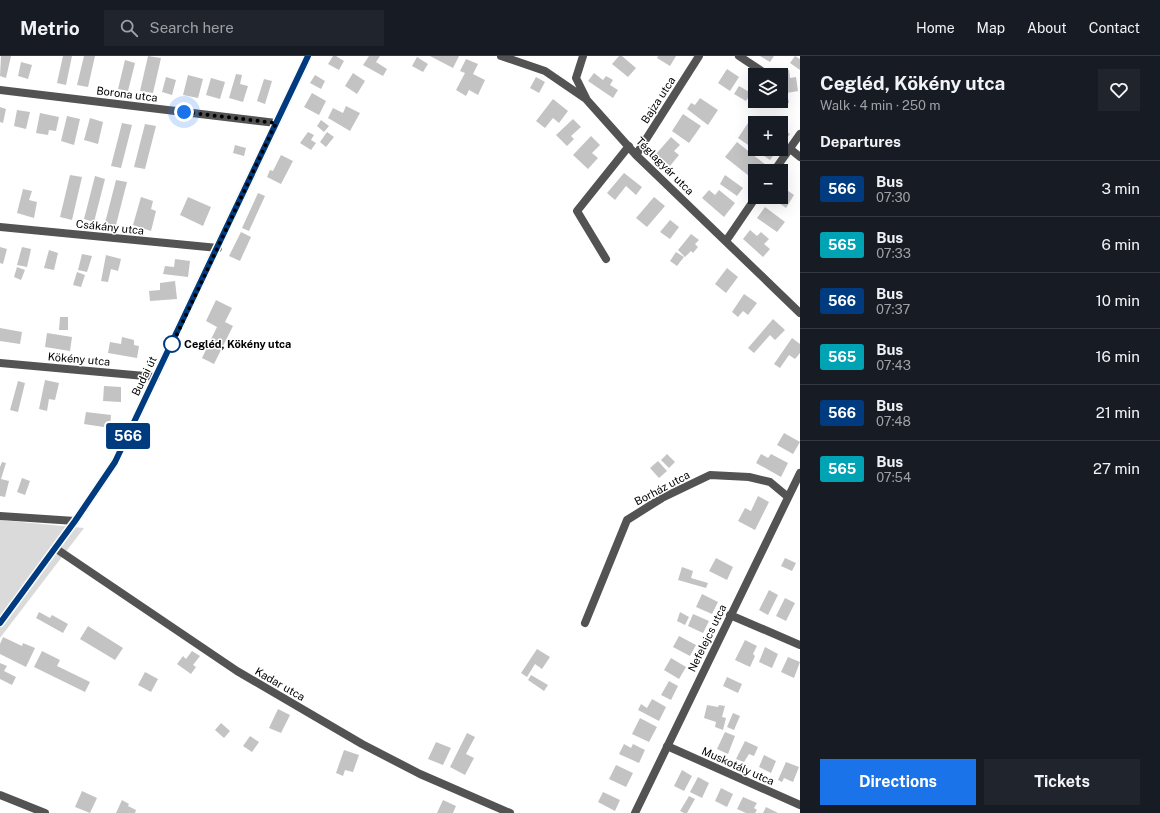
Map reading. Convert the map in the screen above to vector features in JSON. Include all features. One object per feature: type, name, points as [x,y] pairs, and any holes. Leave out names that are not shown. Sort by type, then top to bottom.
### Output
[{"type":"street","name":"Budai út","points":[[0,623],[75,521],[115,462],[308,56]]},
{"type":"street","name":"Téglagyár utca","points":[[501,56],[545,70],[586,99],[636,155],[800,312]]},
{"type":"street","points":[[583,56],[576,78],[586,99]]},
{"type":"street","name":"Bajza utca","points":[[636,155],[699,56]]},
{"type":"street","points":[[739,56],[757,68]]},
{"type":"street","name":"Borona utca","points":[[0,90],[276,123]]},
{"type":"street","points":[[779,164],[800,134]]},
{"type":"street","points":[[606,259],[577,211],[629,146]]},
{"type":"street","points":[[789,148],[800,157]]},
{"type":"street","points":[[726,241],[751,204]]},
{"type":"street","name":"Csákány utca","points":[[0,227],[218,248]]},
{"type":"street","name":"Kökény utca","points":[[0,363],[156,377]]},
{"type":"street","name":"Borház utca","points":[[585,623],[627,520],[662,498],[710,475],[749,477],[770,482],[788,497]]},
{"type":"street","name":"Nefelejcs utca","points":[[634,813],[799,477]]},
{"type":"street","points":[[0,516],[75,521]]},
{"type":"street","name":"Kadar utca","points":[[55,548],[237,671],[362,744],[420,774],[510,813]]},
{"type":"street","points":[[730,615],[800,645]]},
{"type":"street","name":"Muskotály utca","points":[[667,746],[800,806]]},
{"type":"street","points":[[0,795],[45,813]]},
{"type":"shaded area","points":[[0,520],[84,528],[0,638]]},
{"type":"building","points":[[1,56],[11,56],[6,78],[0,76]]},
{"type":"building","points":[[63,56],[72,56],[66,85],[57,83]]},
{"type":"building","points":[[84,56],[95,56],[88,87],[77,85]]},
{"type":"building","points":[[148,56],[161,58],[153,93],[140,91]]},
{"type":"building","points":[[333,56],[336,56],[344,61],[339,70],[328,64]]},
{"type":"building","points":[[369,56],[380,56],[376,62],[387,69],[383,76],[363,65]]},
{"type":"building","points":[[430,56],[459,56],[453,68]]},
{"type":"building","points":[[619,56],[622,56],[636,68],[628,77],[612,64]]},
{"type":"building","points":[[658,56],[676,56],[670,66],[657,58]]},
{"type":"building","points":[[760,56],[774,56],[770,62]]},
{"type":"building","points":[[795,56],[800,59],[800,70],[790,63]]},
{"type":"building","points":[[417,57],[428,64],[423,72],[412,66]]},
{"type":"building","points":[[466,59],[478,64],[473,74],[485,80],[478,95],[469,90],[466,96],[456,90],[465,73],[460,71]]},
{"type":"building","points":[[125,60],[135,63],[128,91],[118,89]]},
{"type":"building","points":[[21,62],[32,65],[28,79],[18,76]]},
{"type":"building","points":[[727,69],[739,77],[730,91],[718,83]]},
{"type":"building","points":[[788,70],[790,78],[796,77],[798,91],[788,93]]},
{"type":"building","points":[[353,73],[365,81],[357,94],[345,86]]},
{"type":"building","points":[[594,73],[603,80],[606,76],[613,80],[610,85],[618,90],[613,98],[588,81]]},
{"type":"building","points":[[236,74],[242,75],[240,84],[248,86],[243,102],[229,98]]},
{"type":"building","points":[[188,75],[203,79],[198,98],[183,95]]},
{"type":"building","points":[[315,75],[325,81],[321,89],[310,83]]},
{"type":"building","points":[[166,77],[176,80],[172,95],[162,92]]},
{"type":"building","points":[[536,77],[545,82],[539,93],[530,88]]},
{"type":"building","points":[[211,78],[225,82],[220,99],[206,95]]},
{"type":"building","points":[[264,79],[272,81],[265,104],[257,101]]},
{"type":"building","points":[[739,86],[748,91],[748,98],[746,101],[734,94]]},
{"type":"building","points":[[312,93],[326,101],[319,115],[304,107]]},
{"type":"building","points":[[700,98],[718,110],[708,125],[687,109],[691,103],[695,105]]},
{"type":"building","points":[[553,99],[568,111],[559,123],[553,118],[545,128],[536,121]]},
{"type":"building","points":[[346,106],[360,113],[350,131],[328,118],[333,108],[343,113]]},
{"type":"building","points":[[0,107],[6,109],[3,123],[0,122]]},
{"type":"building","points":[[17,110],[30,112],[26,129],[14,126]]},
{"type":"building","points":[[40,113],[59,117],[56,131],[49,130],[48,135],[36,133]]},
{"type":"building","points":[[683,114],[701,126],[689,143],[672,131]]},
{"type":"building","points":[[67,116],[80,119],[74,145],[61,141]]},
{"type":"building","points":[[90,118],[103,122],[98,144],[84,140]]},
{"type":"building","points":[[573,119],[581,127],[571,136],[574,139],[567,146],[556,135]]},
{"type":"building","points":[[321,120],[329,126],[324,132],[317,126]]},
{"type":"building","points":[[122,123],[132,125],[121,168],[111,166]]},
{"type":"building","points":[[748,123],[748,145],[738,138]]},
{"type":"building","points":[[145,124],[156,126],[145,169],[134,167]]},
{"type":"building","points":[[308,132],[314,135],[311,140],[316,143],[311,150],[300,143]]},
{"type":"building","points":[[327,132],[334,137],[326,147],[320,142]]},
{"type":"building","points":[[591,136],[600,145],[592,153],[598,158],[588,169],[573,155]]},
{"type":"building","points":[[671,137],[680,145],[674,151],[679,155],[670,166],[656,154]]},
{"type":"building","points":[[737,142],[748,151],[748,156],[755,156],[765,164],[748,164],[748,175],[725,157]]},
{"type":"building","points":[[235,145],[246,148],[244,156],[233,153]]},
{"type":"building","points":[[281,155],[293,161],[281,184],[267,177],[270,170],[273,171]]},
{"type":"building","points":[[764,156],[773,156],[770,160]]},
{"type":"building","points":[[624,173],[642,187],[636,195],[626,186],[615,200],[607,193]]},
{"type":"building","points":[[70,175],[82,177],[72,220],[60,217]]},
{"type":"building","points":[[725,175],[743,188],[737,196],[720,184]]},
{"type":"building","points":[[95,176],[105,179],[94,222],[84,219]]},
{"type":"building","points":[[116,180],[127,182],[116,225],[105,223]]},
{"type":"building","points":[[23,189],[32,191],[29,200],[37,202],[34,218],[17,213]]},
{"type":"building","points":[[709,190],[715,195],[719,190],[735,203],[724,217],[702,198]]},
{"type":"building","points":[[788,191],[794,195],[786,208],[780,204],[788,204]]},
{"type":"building","points":[[258,193],[265,196],[249,231],[242,228]]},
{"type":"building","points":[[141,197],[153,201],[151,209],[156,211],[151,231],[133,225]]},
{"type":"building","points":[[188,197],[211,207],[203,226],[180,215]]},
{"type":"building","points":[[654,197],[665,206],[647,227],[636,218]]},
{"type":"building","points":[[765,207],[785,222],[777,232],[757,218]]},
{"type":"building","points":[[670,220],[679,227],[670,239],[660,232]]},
{"type":"building","points":[[750,230],[757,236],[761,232],[769,239],[764,244],[770,249],[763,257],[743,239]]},
{"type":"building","points":[[241,232],[251,237],[240,261],[229,256]]},
{"type":"building","points":[[691,234],[699,240],[695,244],[698,247],[693,253],[691,251],[685,257],[678,250]]},
{"type":"building","points":[[0,247],[7,249],[3,264],[0,263]]},
{"type":"building","points":[[22,247],[31,249],[27,267],[17,265]]},
{"type":"building","points":[[49,250],[58,253],[54,270],[44,268]]},
{"type":"building","points":[[676,252],[684,257],[677,266],[670,261]]},
{"type":"building","points":[[82,254],[92,256],[87,272],[78,270]]},
{"type":"building","points":[[106,255],[121,259],[118,271],[111,269],[108,282],[101,281]]},
{"type":"building","points":[[175,259],[190,261],[188,277],[163,274],[165,266],[174,267]]},
{"type":"building","points":[[17,267],[25,270],[21,280],[14,277]]},
{"type":"building","points":[[727,268],[738,277],[726,293],[715,284]]},
{"type":"building","points":[[77,272],[85,275],[81,287],[73,285]]},
{"type":"building","points":[[175,281],[177,299],[150,301],[149,291],[160,290],[160,283]]},
{"type":"building","points":[[744,294],[757,303],[748,315],[743,311],[738,317],[732,312]]},
{"type":"building","points":[[216,300],[232,308],[225,322],[233,326],[214,364],[202,358],[217,327],[206,321]]},
{"type":"building","points":[[60,317],[68,317],[68,330],[59,330]]},
{"type":"building","points":[[773,319],[785,330],[775,340],[770,335],[754,353],[748,348]]},
{"type":"building","points":[[0,328],[22,332],[20,344],[0,341]]},
{"type":"building","points":[[47,333],[72,337],[70,351],[45,347]]},
{"type":"building","points":[[122,337],[134,340],[134,345],[139,346],[137,358],[108,353],[110,342],[121,344]]},
{"type":"building","points":[[792,338],[800,344],[800,353],[795,359],[789,355],[780,368],[774,364]]},
{"type":"building","points":[[45,380],[59,383],[55,400],[49,399],[47,411],[39,409]]},
{"type":"building","points":[[18,381],[25,383],[18,412],[10,410]]},
{"type":"building","points":[[104,386],[121,387],[121,402],[103,401]]},
{"type":"building","points":[[86,412],[111,415],[110,428],[84,424]]},
{"type":"building","points":[[784,433],[800,442],[793,454],[777,445]]},
{"type":"building","points":[[667,454],[675,462],[669,468],[661,460]]},
{"type":"building","points":[[761,454],[768,458],[771,454],[788,463],[781,477],[756,463]]},
{"type":"building","points":[[658,461],[667,471],[659,478],[650,468]]},
{"type":"building","points":[[2,462],[6,463],[1,479],[9,481],[5,497],[0,496],[0,467]]},
{"type":"building","points":[[22,478],[30,481],[25,495],[17,492]]},
{"type":"building","points":[[758,496],[769,502],[755,530],[738,521],[745,508],[751,511]]},
{"type":"building","points":[[716,558],[733,567],[727,580],[709,571]]},
{"type":"building","points":[[785,558],[796,563],[792,571],[781,566]]},
{"type":"building","points":[[682,567],[693,571],[691,578],[708,583],[706,588],[678,580]]},
{"type":"building","points":[[769,590],[778,595],[768,615],[759,610]]},
{"type":"building","points":[[702,594],[718,602],[712,614],[696,607]]},
{"type":"building","points":[[785,598],[795,603],[786,621],[776,616]]},
{"type":"building","points":[[39,612],[50,618],[52,615],[68,624],[63,633],[36,618]]},
{"type":"building","points":[[680,612],[689,617],[685,625],[677,621]]},
{"type":"building","points":[[693,614],[709,621],[703,633],[688,626]]},
{"type":"building","points":[[88,626],[123,648],[115,660],[80,639]]},
{"type":"building","points":[[679,636],[696,645],[690,656],[673,647]]},
{"type":"building","points":[[3,637],[22,646],[23,643],[35,648],[26,667],[0,654],[0,644]]},
{"type":"building","points":[[745,640],[757,646],[753,654],[755,656],[750,667],[735,660]]},
{"type":"building","points":[[765,647],[778,654],[772,668],[759,662]]},
{"type":"building","points":[[537,649],[550,657],[542,669],[535,664],[527,677],[521,673]]},
{"type":"building","points":[[42,651],[60,660],[57,666],[90,682],[85,692],[34,667]]},
{"type":"building","points":[[192,651],[200,656],[193,665],[196,667],[191,674],[177,664],[183,656],[186,659]]},
{"type":"building","points":[[788,657],[800,662],[794,678],[781,672]]},
{"type":"building","points":[[671,658],[686,667],[679,679],[664,670]]},
{"type":"building","points":[[0,663],[7,666],[4,671],[16,677],[12,685],[0,679]]},
{"type":"building","points":[[145,672],[158,679],[151,692],[138,685]]},
{"type":"building","points":[[531,675],[548,685],[544,691],[528,680]]},
{"type":"building","points":[[727,677],[742,684],[738,693],[723,686]]},
{"type":"building","points":[[669,681],[678,686],[671,700],[661,695]]},
{"type":"building","points":[[652,699],[666,707],[659,721],[638,710],[641,704],[647,708]]},
{"type":"building","points":[[707,705],[718,707],[719,705],[725,706],[722,717],[726,718],[723,730],[715,727],[716,722],[704,718]]},
{"type":"building","points":[[278,709],[290,715],[281,733],[269,728]]},
{"type":"building","points":[[733,713],[740,716],[734,730],[727,727]]},
{"type":"building","points":[[640,718],[657,727],[649,742],[632,734]]},
{"type":"building","points":[[221,723],[230,731],[224,738],[215,730]]},
{"type":"building","points":[[725,732],[735,736],[728,754],[717,749]]},
{"type":"building","points":[[467,733],[475,737],[466,754],[474,758],[465,775],[450,767]]},
{"type":"building","points":[[250,736],[259,742],[252,752],[243,746]]},
{"type":"building","points":[[745,741],[758,747],[754,756],[749,754],[744,762],[736,759]]},
{"type":"building","points":[[436,742],[451,748],[443,765],[428,759]]},
{"type":"building","points":[[624,744],[631,748],[633,744],[645,750],[639,763],[619,754]]},
{"type":"building","points":[[344,750],[359,755],[353,772],[345,770],[343,776],[336,773]]},
{"type":"building","points":[[764,755],[776,761],[771,773],[759,767]]},
{"type":"building","points":[[786,762],[799,767],[793,782],[784,778],[782,782],[778,780]]},
{"type":"building","points":[[616,765],[633,773],[626,787],[609,779]]},
{"type":"building","points":[[682,770],[692,776],[684,791],[674,786]]},
{"type":"building","points":[[698,777],[709,783],[702,798],[690,792]]},
{"type":"building","points":[[721,788],[733,794],[727,807],[715,801]]},
{"type":"building","points":[[82,791],[97,798],[90,813],[75,807]]},
{"type":"building","points":[[603,792],[620,800],[615,811],[598,802]]},
{"type":"building","points":[[689,796],[695,799],[687,813],[684,813],[680,811]]},
{"type":"building","points":[[743,797],[757,803],[754,808],[757,810],[755,813],[746,813],[737,809]]},
{"type":"building","points":[[122,800],[129,804],[128,806],[136,810],[135,813],[116,813]]},
{"type":"building","points":[[443,800],[456,806],[453,813],[437,813]]},
{"type":"building","points":[[766,807],[778,813],[763,813]]},
{"type":"bus line","name":"566","points":[[0,623],[96,492],[115,462],[308,56]]},
{"type":"place","name":"Cegléd, Kökény utca","points":[[172,344]]},
{"type":"route","points":[[172,344],[170,349],[276,123],[184,112]]}]
